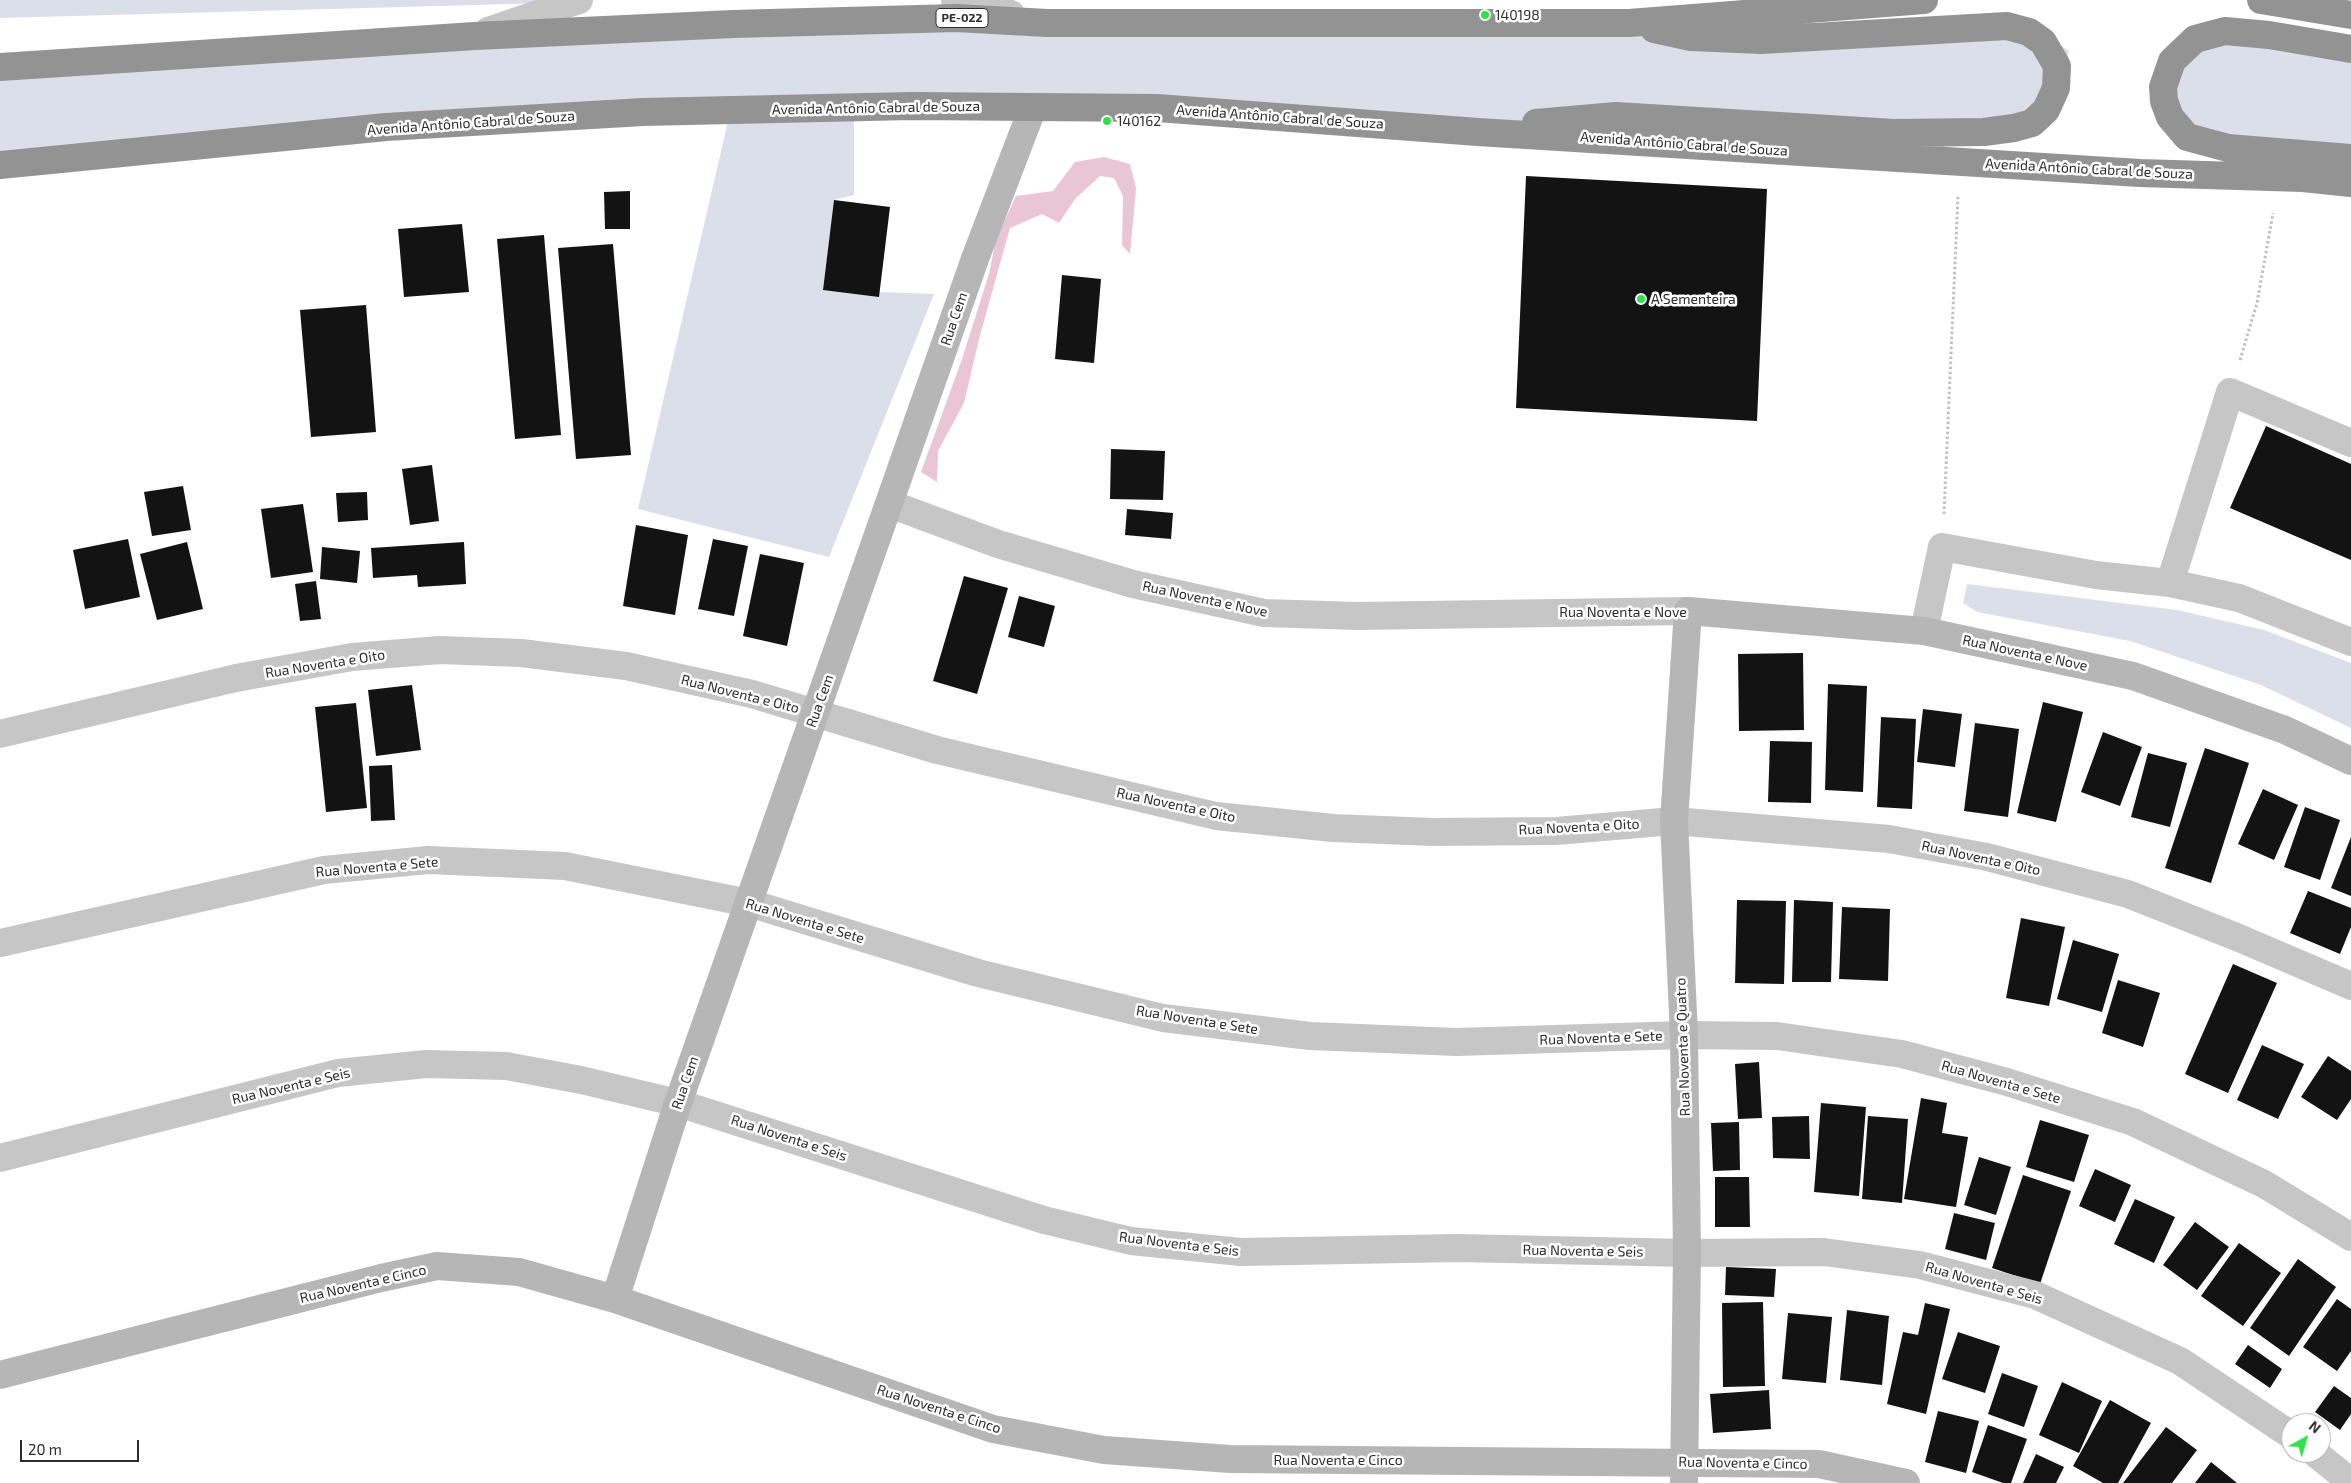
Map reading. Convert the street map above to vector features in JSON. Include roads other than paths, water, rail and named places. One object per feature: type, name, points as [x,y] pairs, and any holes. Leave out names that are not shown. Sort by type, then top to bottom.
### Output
[{"type":"highway","name":"PE-022","points":[[0,67],[475,36],[956,18],[1047,23],[1629,22],[1924,0]]},
{"type":"highway","points":[[2261,0],[2351,15]]},
{"type":"highway","points":[[1478,132],[1562,119],[1616,116],[1894,133],[1984,132],[2014,128],[2032,123],[2046,110],[2056,88],[2057,66],[2043,42],[2029,32],[2007,26],[1761,40],[1691,37],[1629,22]]},
{"type":"highway","points":[[2351,49],[2270,35],[2225,32],[2195,39],[2172,62],[2163,87],[2164,101],[2170,117],[2188,138],[2228,148],[2351,158]]},
{"type":"highway","name":"Avenida Antônio Cabral de Souza","points":[[0,165],[386,127],[644,112],[912,106],[1157,108],[1478,132],[1959,161],[2140,174],[2351,182]]},
{"type":"street","points":[[475,36],[579,0]]},
{"type":"street","points":[[954,0],[1047,23]]},
{"type":"street","name":"Rua Cem","points":[[615,1299],[678,1103],[976,256],[1033,107]]},
{"type":"street","points":[[2170,584],[2230,392],[2351,443]]},
{"type":"street","name":"Rua Noventa e Nove","points":[[890,504],[998,544],[1133,584],[1264,613],[1358,616],[1688,611],[1924,631],[2133,676],[2285,730],[2351,761]]},
{"type":"street","points":[[1924,631],[1942,547],[2096,575],[2170,584],[2239,598],[2351,642]]},
{"type":"street","name":"Rua Noventa e Quatro","points":[[1684,1472],[1687,1253],[1684,1035],[1674,821],[1688,611]]},
{"type":"street","name":"Rua Noventa e Oito","points":[[0,734],[236,678],[352,657],[440,650],[521,653],[626,666],[752,694],[937,750],[1216,816],[1333,828],[1432,832],[1556,831],[1674,821],[1889,839],[1988,857],[2128,894],[2351,986]]},
{"type":"street","name":"Rua Noventa e Sete","points":[[0,943],[324,870],[428,860],[565,866],[749,903],[978,973],[1163,1018],[1310,1036],[1457,1042],[1684,1035],[1777,1036],[1902,1054],[2008,1082],[2133,1122],[2264,1184],[2351,1237]]},
{"type":"street","name":"Rua Noventa e Seis","points":[[0,1158],[338,1073],[426,1064],[506,1066],[580,1080],[678,1103],[1044,1220],[1131,1241],[1241,1252],[1458,1248],[1687,1253],[1824,1252],[1920,1265],[2035,1295],[2180,1362],[2281,1428]]},
{"type":"street","name":"Rua Noventa e Cinco","points":[[0,1375],[381,1278],[438,1266],[519,1272],[615,1299],[993,1428],[1104,1450],[1230,1459],[1684,1472],[1819,1464],[1906,1483]]},
{"type":"street","points":[[2327,1463],[2351,1482]]},
{"type":"place","name":"140198","points":[[1485,15]]},
{"type":"place","name":"140162","points":[[1107,121]]},
{"type":"place","name":"A Sementeira","points":[[1641,299]]}]
